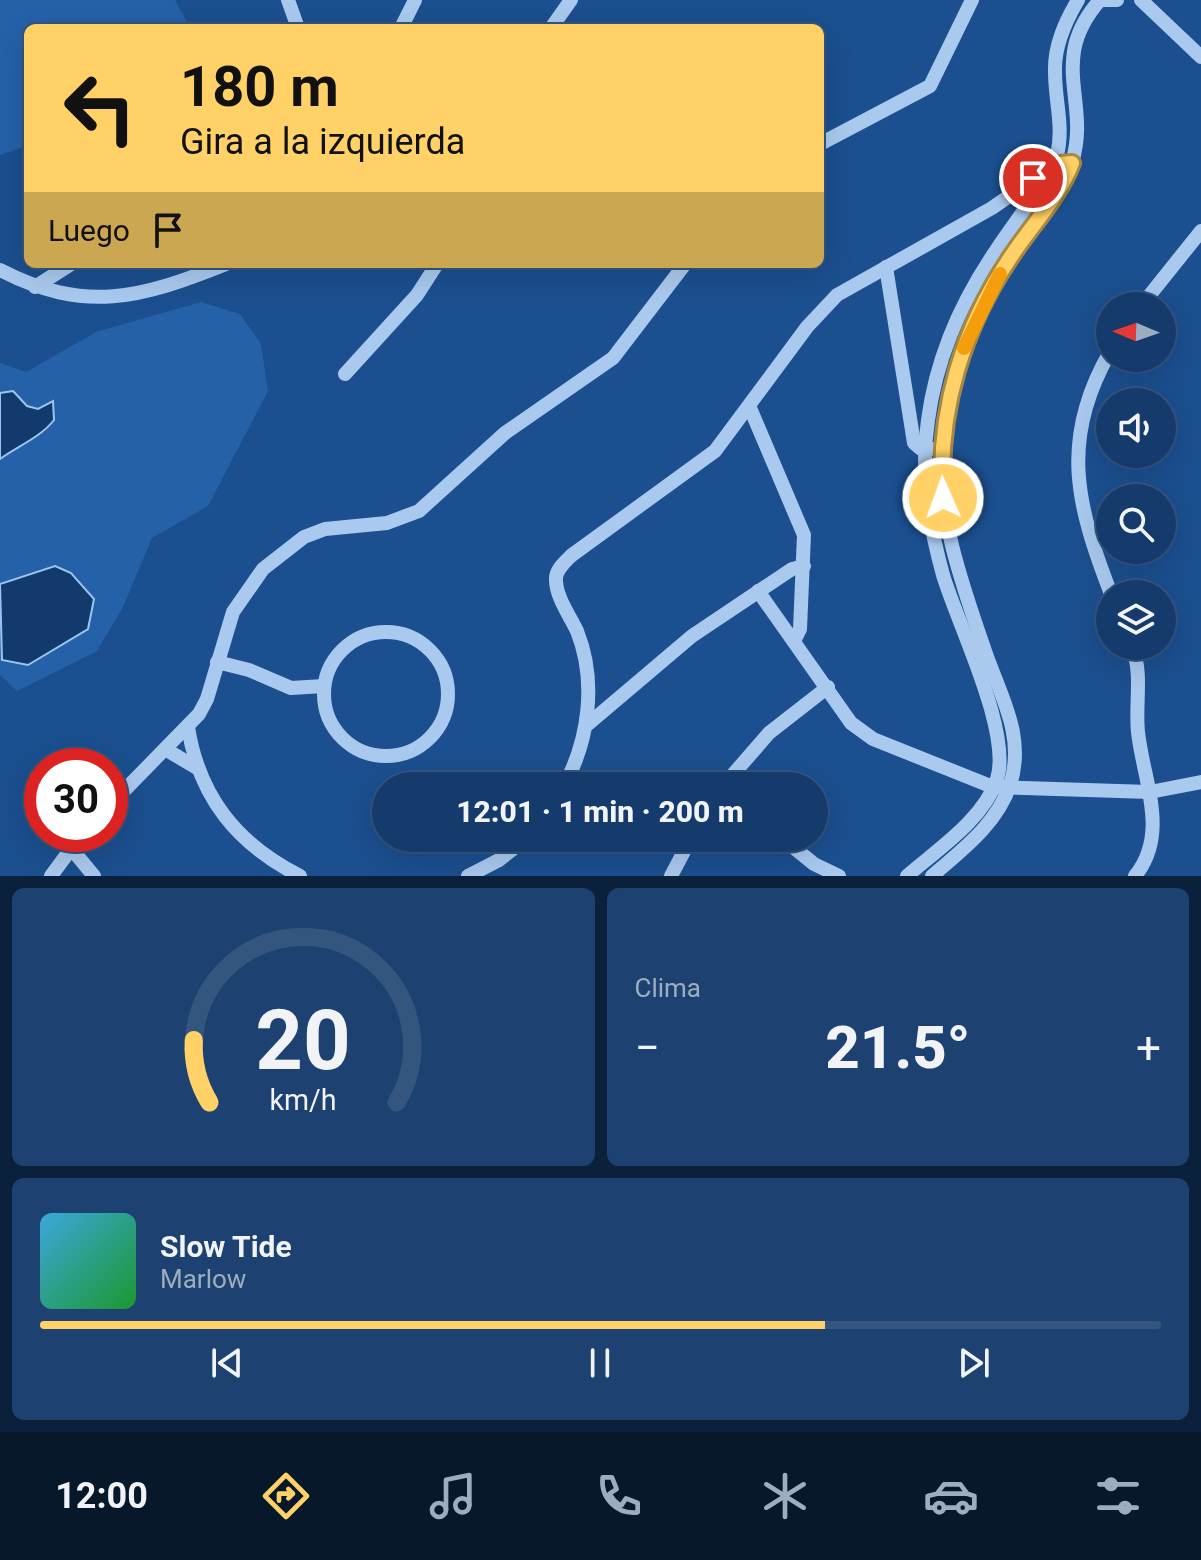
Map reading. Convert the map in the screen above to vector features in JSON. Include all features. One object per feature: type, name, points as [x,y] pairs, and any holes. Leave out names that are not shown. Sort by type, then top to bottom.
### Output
[{"type":"street","points":[[288,0],[297,24]]},
{"type":"street","points":[[403,24],[415,0]]},
{"type":"street","points":[[554,24],[571,0]]},
{"type":"street","points":[[824,142],[930,86],[972,0]]},
{"type":"street","points":[[907,876],[968,822],[993,787],[999,771],[997,729],[943,575],[926,497],[925,450],[934,389],[968,293],[1052,167],[1061,132],[1054,70],[1061,32],[1078,0]]},
{"type":"street","points":[[932,876],[995,815],[1010,786],[1015,748],[1011,717],[985,652],[963,581],[943,498],[942,448],[950,394],[967,338],[1010,258],[1060,188],[1072,163],[1076,130],[1070,77],[1081,24],[1102,0],[1117,0]]},
{"type":"street","points":[[1141,0],[1201,57]]},
{"type":"street","points":[[572,772],[587,725],[584,661],[578,635],[557,588],[555,577],[559,568],[572,555],[699,466],[750,408],[837,295],[992,208],[1052,167],[1072,163]]},
{"type":"street","points":[[1154,292],[1194,249],[1201,231]]},
{"type":"street","points":[[886,267],[914,443],[925,450],[942,448]]},
{"type":"street","points":[[35,287],[65,268]]},
{"type":"street","points":[[0,270],[35,287],[64,296],[118,296],[152,290],[215,268]]},
{"type":"street","points":[[345,374],[417,295],[434,268]]},
{"type":"street","points":[[128,787],[188,727],[207,699],[233,612],[249,586],[286,550],[325,529],[387,523],[419,511],[505,433],[613,358],[682,268]]},
{"type":"street","points":[[1101,372],[1090,395],[1080,433],[1077,469],[1086,529],[1106,580]]},
{"type":"street","points":[[750,408],[800,520],[804,566],[800,629],[795,639]]},
{"type":"street","points":[[587,725],[692,636],[792,569],[804,566]]},
{"type":"street","points":[[758,591],[858,731],[993,787],[1150,792],[1201,782]]},
{"type":"street","points":[[394,632],[424,643],[439,659],[447,679],[449,701],[443,720],[432,736],[417,748],[399,755],[379,756],[360,751],[344,740],[328,715],[324,686],[331,665],[343,648],[362,636],[394,632]]},
{"type":"street","points":[[1135,660],[1140,683],[1138,733],[1154,826],[1150,850],[1135,876]]},
{"type":"street","points":[[217,662],[249,670],[291,688],[324,686]]},
{"type":"street","points":[[736,772],[769,733],[828,687]]},
{"type":"street","points":[[188,727],[197,768],[210,798],[231,826],[249,844],[300,876]]},
{"type":"street","points":[[165,749],[197,768]]},
{"type":"street","points":[[51,876],[67,852]]},
{"type":"street","points":[[74,852],[94,876]]},
{"type":"street","points":[[468,876],[509,852]]},
{"type":"street","points":[[671,876],[684,852]]},
{"type":"street","points":[[799,852],[814,864],[839,876]]},
{"type":"shaded area","points":[[0,0],[175,0],[188,24],[24,24],[24,147],[0,155]]},
{"type":"shaded area","points":[[201,302],[240,314],[261,344],[268,391],[208,506],[152,538],[123,607],[97,651],[17,691],[0,675],[0,363],[26,372],[96,332]]},
{"type":"shaded area","points":[[13,391],[27,406],[38,409],[53,401],[54,420],[36,436],[0,459],[0,393]]},
{"type":"shaded area","points":[[55,566],[71,573],[94,599],[88,629],[28,665],[2,660],[0,584]]},
{"type":"slow traffic","points":[[964,348],[981,307],[1000,274]]},
{"type":"route","points":[[943,498],[945,420],[967,338],[1010,258],[1060,188],[1072,163],[1060,164],[1033,178]]}]
